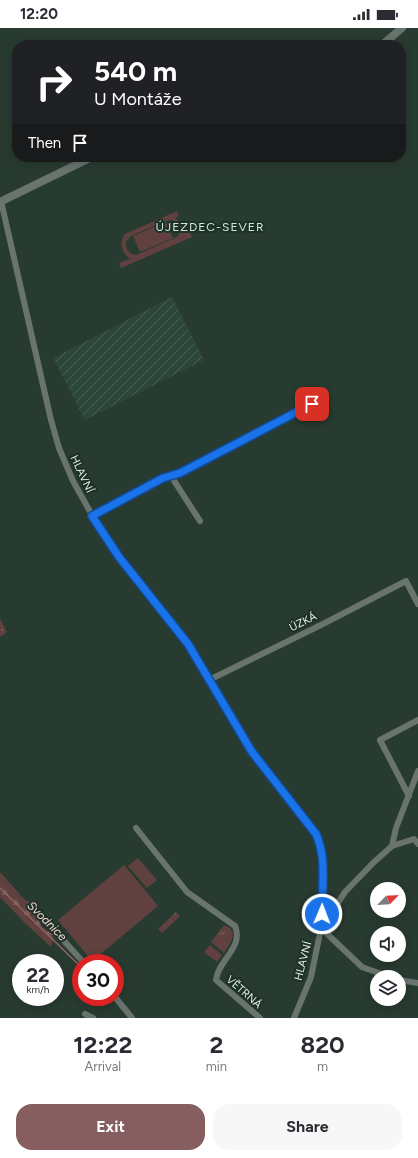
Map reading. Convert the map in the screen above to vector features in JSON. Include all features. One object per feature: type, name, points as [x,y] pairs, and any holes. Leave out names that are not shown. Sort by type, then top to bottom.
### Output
[{"type":"street","points":[[388,40],[402,28]]},
{"type":"street","points":[[1,202],[82,162]]},
{"type":"street","name":"HLAVNÍ","points":[[1,202],[51,420],[73,481],[92,516],[119,557],[188,644],[252,752],[310,826],[320,842],[323,859],[321,928],[311,977],[294,1018]]},
{"type":"street","points":[[92,516],[163,478],[180,473],[312,404]]},
{"type":"street","points":[[171,476],[200,521]]},
{"type":"street","name":"ÚZKÁ","points":[[209,680],[406,581],[418,604]]},
{"type":"street","points":[[409,796],[380,740],[418,720]]},
{"type":"street","points":[[392,846],[396,828],[418,770]]},
{"type":"street","name":"VĚTRNÁ","points":[[136,828],[186,892],[235,926],[237,931],[235,946],[217,974],[216,980],[260,1018]]},
{"type":"street","points":[[372,970],[362,966],[321,928],[345,892],[392,846],[414,839],[418,844]]},
{"type":"street","points":[[46,921],[76,954]]},
{"type":"street","points":[[406,981],[418,983]]},
{"type":"street","points":[[122,1006],[132,1018]]},
{"type":"street","points":[[85,1014],[93,1018]]},
{"type":"shaded area","points":[[172,297],[204,360],[85,420],[53,358]]},
{"type":"green space","points":[[177,211],[179,216],[175,218],[181,222],[185,221],[192,237],[121,268],[119,263],[130,259],[122,247],[122,241],[125,234]],"holes":[[[172,220],[177,223],[180,229],[177,237],[136,255],[131,254],[128,251],[126,242],[131,236],[166,221]]]},
{"type":"green space","points":[[166,222],[173,238],[140,252],[133,236]]},
{"type":"green space","points":[[0,619],[7,632],[0,637]]},
{"type":"green space","points":[[138,858],[157,880],[147,888],[128,866]]},
{"type":"green space","points":[[124,865],[158,906],[100,954],[86,954],[58,920]]},
{"type":"green space","points":[[0,872],[25,900],[28,901],[41,915],[37,917],[0,877]]},
{"type":"green space","points":[[0,877],[37,917],[42,927],[54,935],[51,947],[0,897]]},
{"type":"green space","points":[[176,912],[180,916],[162,933],[158,929]]},
{"type":"green space","points":[[224,925],[230,928],[233,934],[232,940],[224,953],[211,942]]},
{"type":"green space","points":[[210,945],[222,955],[217,962],[204,952]]},
{"type":"waterway","name":"Svodnice","points":[[0,888],[72,958]]},
{"type":"district","name":"ÚJEZDEC-SEVER","points":[[210,227]]},
{"type":"route","points":[[312,404],[180,473],[163,478],[92,516],[119,557],[188,644],[263,768],[316,834],[320,842],[323,859],[322,914]]}]
